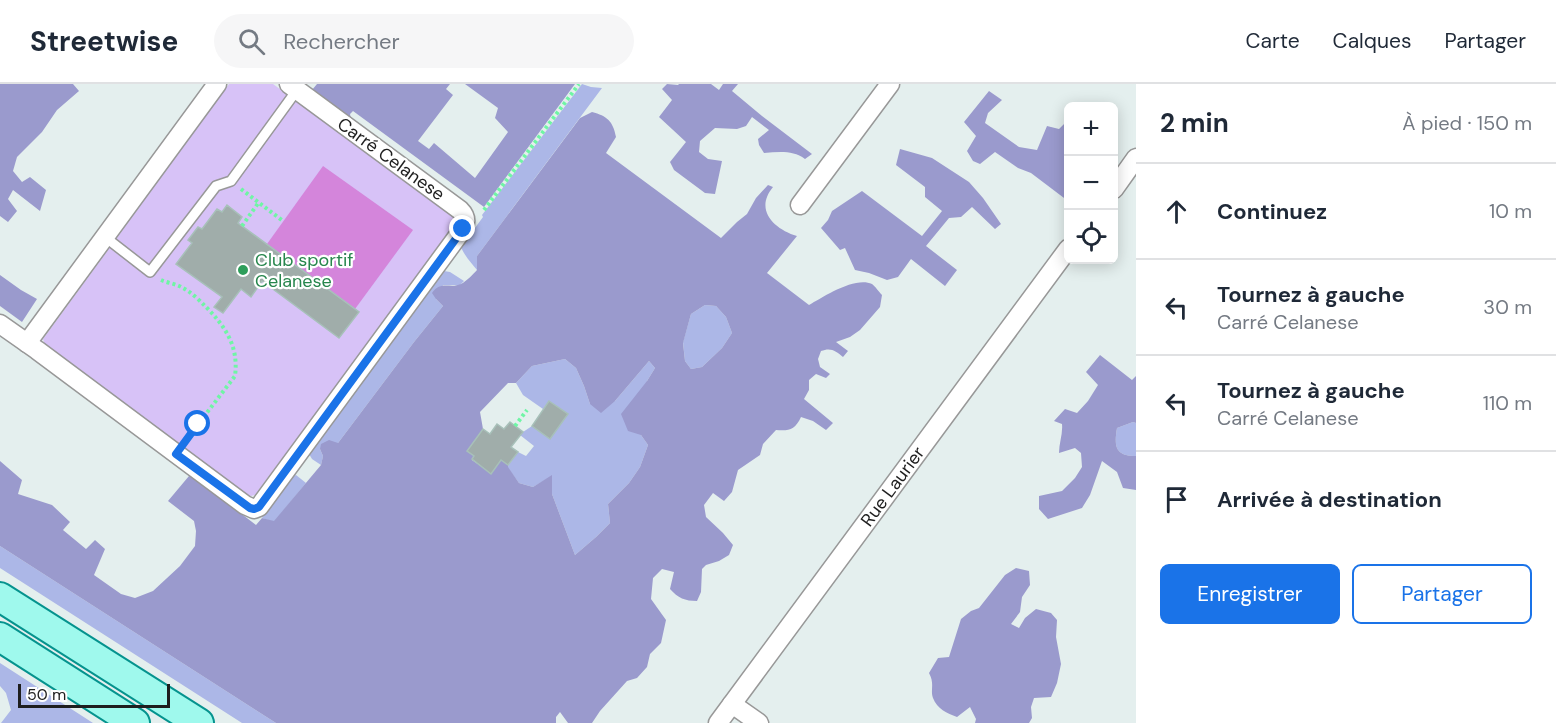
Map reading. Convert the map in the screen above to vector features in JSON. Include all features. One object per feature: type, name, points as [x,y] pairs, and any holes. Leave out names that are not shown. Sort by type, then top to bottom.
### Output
[{"type":"main road","points":[[0,597],[199,723]]},
{"type":"main road","points":[[0,637],[135,723]]},
{"type":"street","points":[[27,343],[218,84]]},
{"type":"street","points":[[800,205],[890,84]]},
{"type":"street","name":"Carré Celanese","points":[[0,324],[250,508],[259,507],[466,223],[460,210],[293,87]]},
{"type":"street","points":[[1118,182],[1136,158]]},
{"type":"street","name":"Rue Laurier","points":[[717,723],[1064,254]]},
{"type":"street","points":[[732,704],[759,723]]},
{"type":"lane","points":[[105,237],[150,272],[216,186],[231,181],[293,87]]},
{"type":"path","points":[[484,210],[579,84]]},
{"type":"path","points":[[243,191],[283,220]]},
{"type":"path","points":[[242,226],[259,202]]},
{"type":"path","points":[[161,280],[183,288],[220,322],[230,338],[236,365],[235,376],[176,454]]},
{"type":"path","points":[[515,426],[527,410]]},
{"type":"shaded area","points":[[0,84],[73,84],[79,91],[57,110],[42,132],[17,157],[13,171],[22,182],[30,177],[46,190],[40,211],[13,190],[8,199],[17,211],[8,222],[0,216]]},
{"type":"shaded area","points":[[229,84],[273,84],[454,216],[457,223],[255,495],[251,496],[45,345],[43,339]]},
{"type":"shaded area","points":[[317,84],[450,84],[446,89],[453,95],[418,141],[429,149],[434,143],[475,178],[508,132],[495,118],[498,108],[465,84],[575,84],[484,207],[353,111],[350,114],[351,119],[312,90]]},
{"type":"shaded area","points":[[582,84],[602,88],[477,256],[477,270],[461,247],[483,217],[482,215]]},
{"type":"shaded area","points":[[667,84],[711,84],[719,90],[723,84],[738,84],[732,91],[812,154],[805,159],[791,153],[764,153],[758,139],[769,130],[752,117],[746,126],[737,129],[715,128],[700,141],[699,152],[708,159],[722,161],[715,194],[705,193],[674,170],[670,162],[686,142],[659,117],[672,100],[662,89]]},
{"type":"shaded area","points":[[989,91],[1002,100],[988,113],[985,123],[1019,147],[1037,150],[1047,126],[1059,129],[1064,124],[1064,198],[1031,173],[1018,168],[995,152],[980,164],[973,161],[967,151],[976,136],[964,122]]},
{"type":"shaded area","points":[[592,112],[608,120],[616,137],[606,153],[721,238],[747,214],[756,198],[768,185],[773,187],[766,203],[769,218],[781,229],[797,236],[767,273],[809,305],[839,288],[857,283],[872,284],[882,295],[880,307],[860,330],[836,342],[848,351],[843,357],[833,350],[821,351],[818,359],[820,367],[830,374],[826,378],[816,374],[809,380],[809,390],[804,399],[833,423],[826,430],[813,421],[801,417],[791,429],[776,430],[763,444],[760,455],[738,470],[732,492],[724,501],[713,493],[704,505],[706,517],[733,545],[729,555],[702,569],[701,592],[697,601],[682,598],[670,589],[674,572],[662,569],[653,578],[651,599],[666,620],[661,643],[650,654],[647,667],[637,678],[627,681],[592,723],[568,723],[560,712],[556,717],[556,723],[276,723],[0,546],[0,461],[22,480],[18,494],[52,505],[70,522],[63,530],[86,549],[95,540],[105,549],[94,575],[121,594],[135,598],[153,591],[180,566],[195,546],[194,521],[168,501],[189,476],[256,525],[262,518],[274,521],[321,465],[323,456],[320,449],[321,444],[329,440],[338,443],[443,306],[432,293],[435,289],[461,284],[477,270],[477,256],[580,118]],"holes":[[[705,305],[716,306],[726,317],[732,333],[722,348],[702,367],[691,369],[685,361],[683,343],[691,314]],[[565,359],[576,368],[590,404],[601,413],[615,401],[649,361],[655,368],[621,414],[628,431],[641,435],[648,445],[640,467],[629,483],[608,504],[610,523],[575,555],[552,494],[552,475],[533,487],[519,483],[508,465],[501,460],[491,473],[472,460],[474,456],[467,451],[483,429],[480,412],[508,383],[516,383],[532,366]]]},
{"type":"shaded area","points":[[900,149],[932,158],[969,182],[1001,224],[995,229],[972,207],[961,217],[949,218],[926,246],[957,270],[945,286],[911,259],[898,277],[887,280],[855,270],[845,248],[840,250],[821,228],[832,211],[862,191],[922,236],[942,211],[925,197],[925,187],[896,165]]},
{"type":"shaded area","points":[[323,166],[413,230],[355,309],[267,244]]},
{"type":"shaded area","points":[[444,271],[464,281],[460,285],[443,285],[436,299],[443,306],[338,443],[320,449],[323,456],[321,465],[312,459],[309,454]]},
{"type":"shaded area","points":[[0,275],[37,299],[22,322],[0,306]]},
{"type":"shaded area","points":[[705,305],[716,306],[726,317],[732,333],[722,348],[702,367],[691,369],[685,361],[683,342],[691,314]]},
{"type":"shaded area","points":[[1100,355],[1132,380],[1136,376],[1136,423],[1117,428],[1116,445],[1120,452],[1136,456],[1136,490],[1123,488],[1117,472],[1102,461],[1090,495],[1082,508],[1048,519],[1039,509],[1039,496],[1062,491],[1082,467],[1081,453],[1075,448],[1059,453],[1062,424],[1054,421],[1065,409],[1077,413],[1088,401],[1098,385],[1086,372]]},
{"type":"shaded area","points":[[565,359],[576,368],[590,404],[615,401],[649,361],[655,368],[647,381],[641,435],[648,445],[640,467],[629,483],[608,504],[610,523],[575,555],[552,494],[552,476],[533,487],[519,483],[507,467],[518,452],[526,456],[534,446],[520,435],[523,432],[532,426],[550,439],[567,414],[549,401],[543,409],[523,395],[516,383],[532,366]]},
{"type":"shaded area","points":[[1136,423],[1136,456],[1129,456],[1120,452],[1116,445],[1117,428]]},
{"type":"shaded area","points":[[296,475],[306,483],[274,522],[262,518],[294,476]]},
{"type":"shaded area","points":[[0,546],[276,723],[242,723],[0,568]]},
{"type":"shaded area","points":[[1016,568],[1029,571],[1030,585],[1022,597],[1020,612],[1011,624],[1019,628],[1025,618],[1036,609],[1051,613],[1057,620],[1056,637],[1061,664],[1057,683],[1051,697],[1034,698],[1031,707],[1032,718],[1029,723],[975,723],[976,719],[970,707],[957,717],[937,705],[932,695],[932,680],[929,673],[938,658],[949,657],[961,619],[979,608],[1005,575]]},
{"type":"shaded area","points":[[0,663],[93,723],[1,723],[11,710],[6,693],[0,686]]},
{"type":"building","name":"Club sportif Celanese","points":[[227,205],[242,217],[238,223],[359,312],[339,338],[262,281],[251,297],[241,289],[223,313],[214,307],[222,297],[176,264],[192,243],[188,240],[198,227],[202,229],[217,209],[222,212]]},
{"type":"building","points":[[549,401],[568,414],[550,439],[532,426]]},
{"type":"building","points":[[510,422],[523,432],[511,447],[518,452],[508,465],[501,460],[491,474],[472,459],[474,456],[467,451],[483,429],[490,434],[497,424],[504,429]]},
{"type":"place","name":"Club sportif Celanese","points":[[243,270]]},
{"type":"route","points":[[198,424],[176,454],[250,508],[259,507],[463,229]]}]
